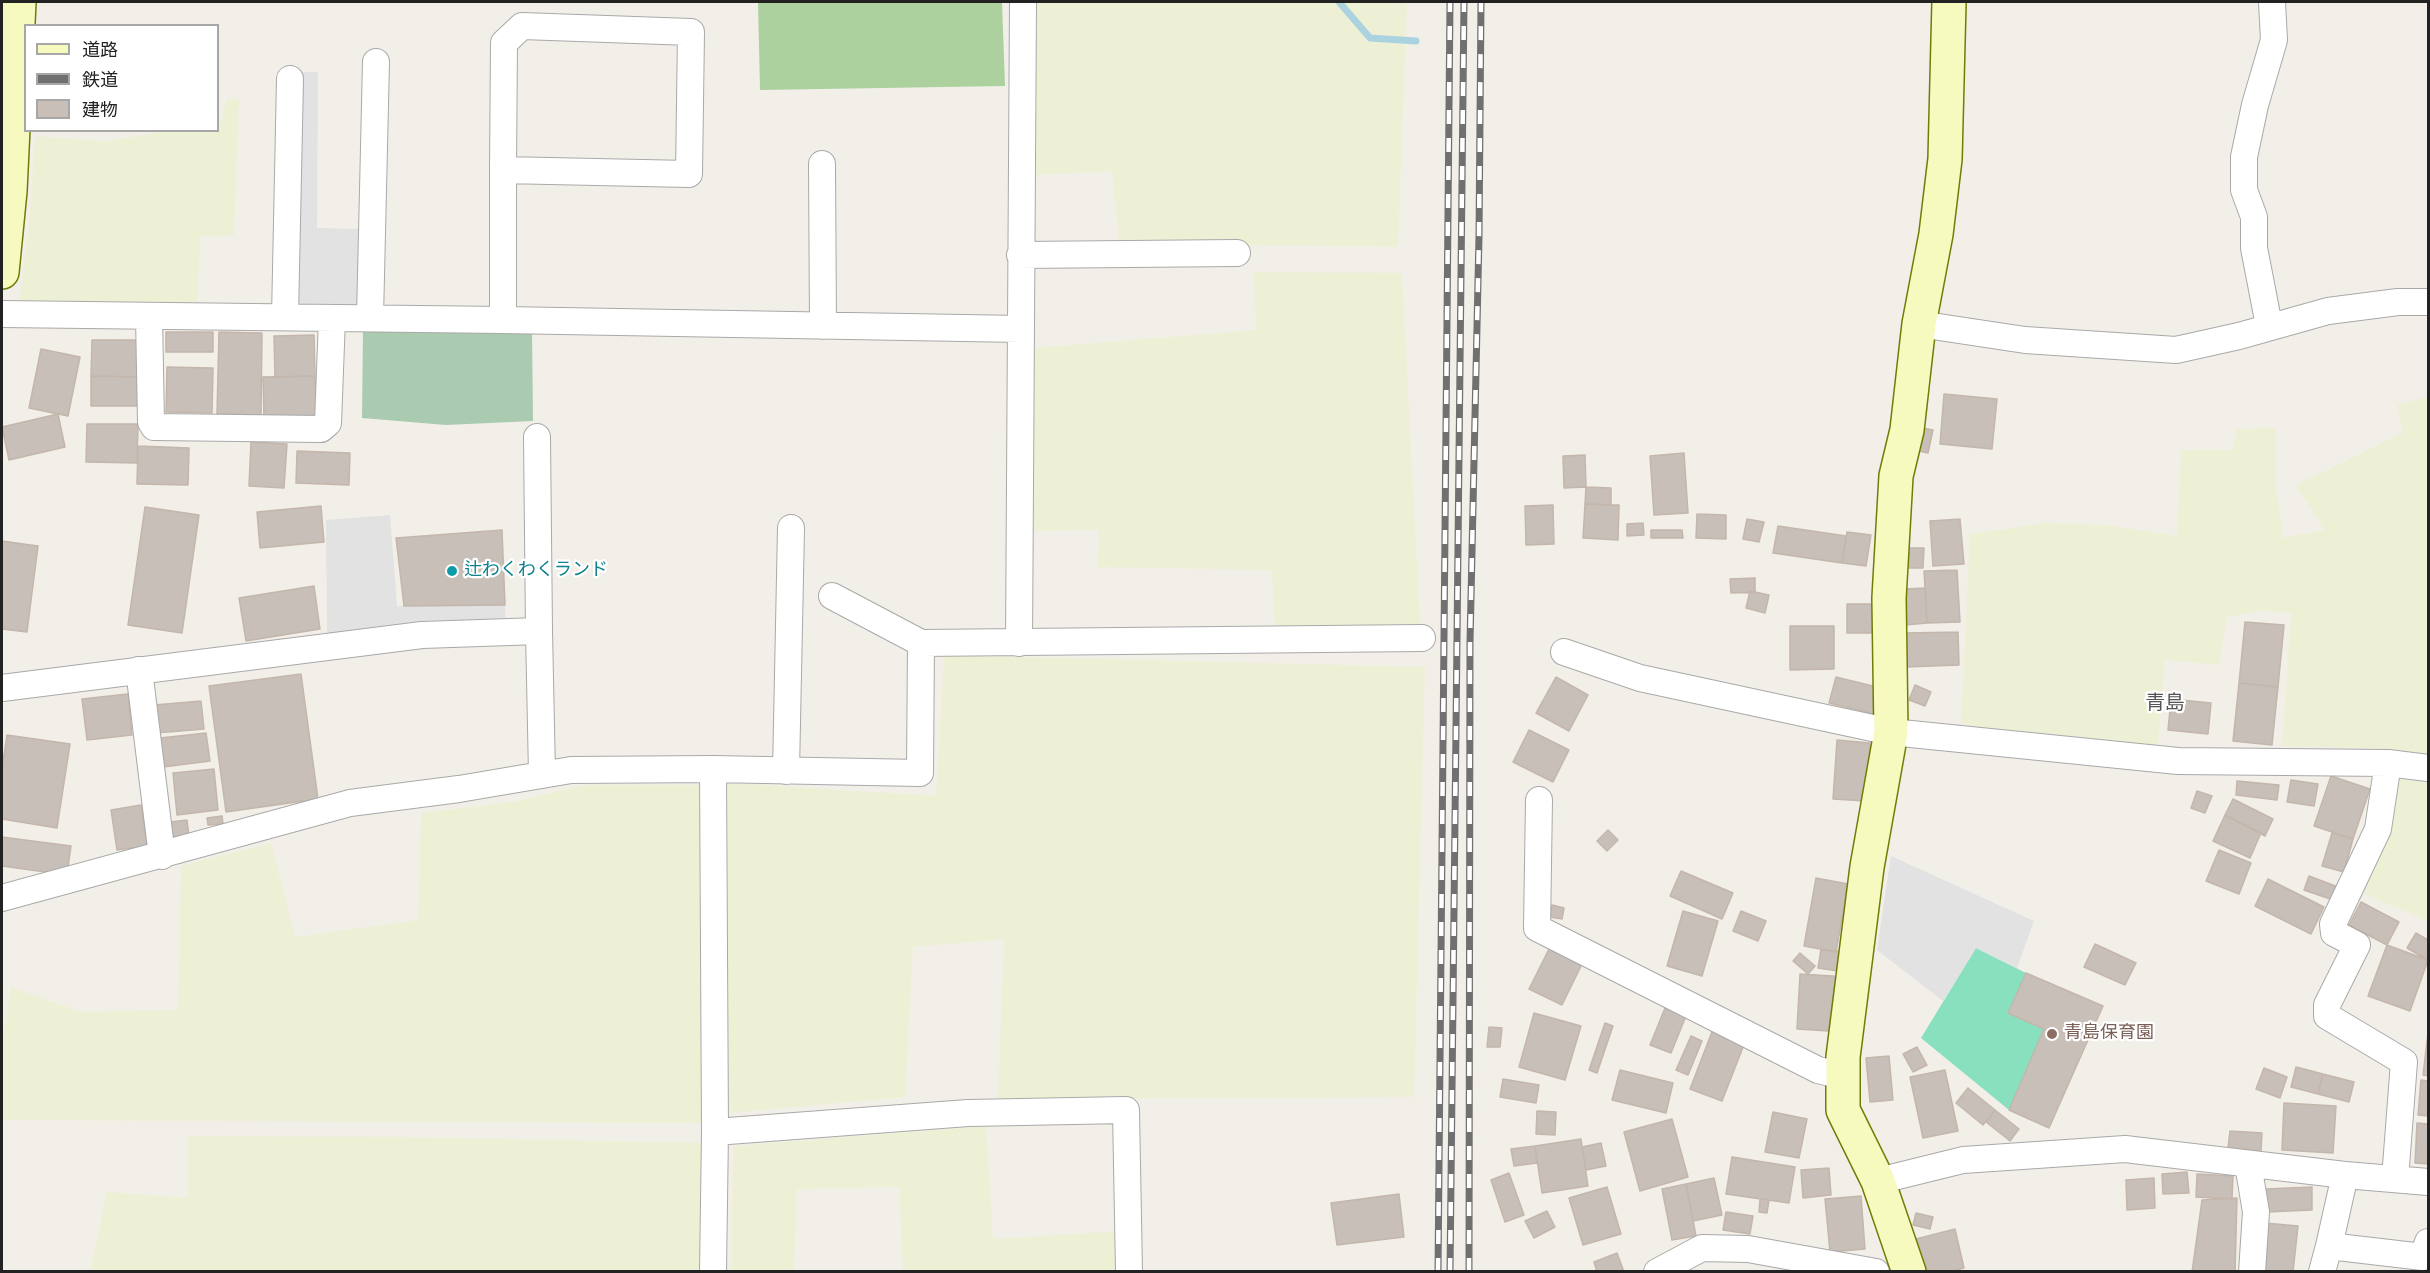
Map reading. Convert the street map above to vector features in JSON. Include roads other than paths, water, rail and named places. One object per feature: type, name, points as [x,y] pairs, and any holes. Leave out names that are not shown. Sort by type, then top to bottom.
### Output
[{"type":"street","points":[[2,272],[10,191],[19,2]]},
{"type":"street","points":[[1019,643],[1023,2]]},
{"type":"street","points":[[1909,1272],[1878,1181],[1843,1110],[1843,1057],[1866,879],[1891,732],[1889,598],[1896,476],[1907,430],[1919,324],[1945,159],[1949,2]]},
{"type":"street","points":[[2271,327],[2254,248],[2254,217],[2244,190],[2244,179],[2246,147],[2274,40],[2272,2]]},
{"type":"street","points":[[503,170],[689,174],[691,32],[522,26],[504,43],[503,170],[503,320]]},
{"type":"street","points":[[370,318],[376,62]]},
{"type":"street","points":[[285,317],[290,79]]},
{"type":"street","points":[[822,164],[823,326]]},
{"type":"street","points":[[1020,255],[1237,254]]},
{"type":"street","points":[[1919,324],[2025,340],[2176,350],[2271,327],[2328,310],[2398,302],[2428,302]]},
{"type":"street","points":[[2,314],[1021,329]]},
{"type":"street","points":[[149,316],[151,422],[154,427],[321,429],[328,423],[332,318]]},
{"type":"street","points":[[537,437],[542,775]]},
{"type":"street","points":[[786,771],[791,528]]},
{"type":"street","points":[[832,596],[921,643],[1422,638]]},
{"type":"street","points":[[2,687],[422,635],[539,631]]},
{"type":"street","points":[[2,898],[350,803],[459,789],[571,770],[713,769],[920,773],[921,643]]},
{"type":"street","points":[[1564,652],[1640,678],[1891,732],[2178,761],[2388,763],[2428,768]]},
{"type":"street","points":[[140,670],[162,856]]},
{"type":"street","points":[[2388,763],[2378,829],[2332,924],[2334,933],[2357,945],[2327,1005],[2327,1016],[2404,1062],[2395,1179]]},
{"type":"street","points":[[713,769],[714,1272]]},
{"type":"street","points":[[1539,800],[1537,928],[1818,1070],[1843,1076]]},
{"type":"street","points":[[715,1132],[968,1113],[1126,1110],[1129,1272]]},
{"type":"street","points":[[1878,1181],[1963,1160],[2125,1149],[2345,1175],[2428,1182]]},
{"type":"street","points":[[2248,1164],[2256,1212],[2252,1272]]},
{"type":"street","points":[[2322,1272],[2345,1175]]},
{"type":"street","points":[[2329,1246],[2427,1252]]},
{"type":"street","points":[[1657,1272],[1702,1248],[1713,1248],[1748,1249],[1876,1272]]},
{"type":"waterway","points":[[1339,2],[1370,38],[1416,41]]},
{"type":"railway","points":[[1438,1272],[1450,2]]},
{"type":"railway","points":[[1450,1272],[1464,2]]},
{"type":"railway","points":[[1469,1272],[1470,642],[1479,236],[1481,2]]},
{"type":"place","name":"辻わくわくランド","points":[[452,571]]},
{"type":"place","name":"青島保育園","points":[[2052,1034]]},
{"type":"district","name":"青島","points":[[2165,705]]}]
